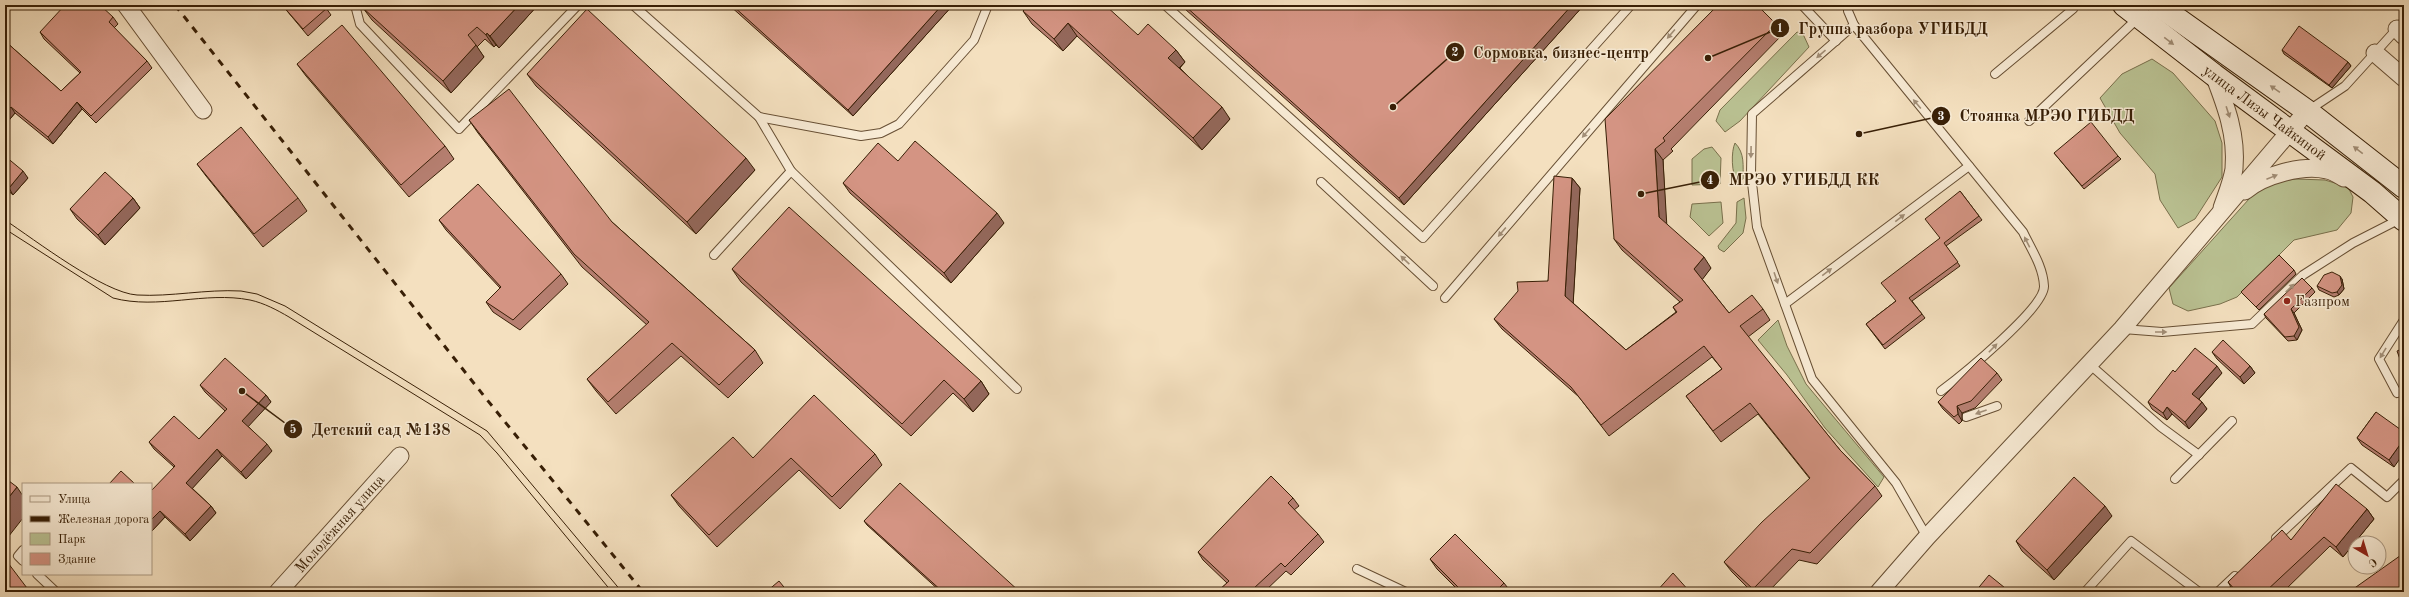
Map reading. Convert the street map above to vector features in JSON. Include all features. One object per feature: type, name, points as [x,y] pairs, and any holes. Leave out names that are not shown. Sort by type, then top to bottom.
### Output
[{"type":"main road","name":"улица Лизы Чайкиной","points":[[2158,5],[2307,112],[2404,187]]},
{"type":"main road","name":"улица Лизы Чайкиной","points":[[2131,11],[2214,75],[2372,192],[2403,219]]},
{"type":"street","points":[[126,5],[203,110]]},
{"type":"street","points":[[2375,53],[2404,78]]},
{"type":"street","points":[[2214,75],[2230,116],[2234,142],[2234,170],[2219,216]]},
{"type":"street","points":[[1879,592],[1927,537],[2088,363],[2122,329],[2307,112]]},
{"type":"street","points":[[2219,216],[2248,189],[2272,176],[2295,170],[2327,170],[2372,192]]},
{"type":"street","name":"Молодёжная улица","points":[[278,592],[400,456]]},
{"type":"lane","points":[[355,5],[360,24],[459,129],[578,5]]},
{"type":"lane","points":[[633,5],[758,117],[791,172],[1017,389]]},
{"type":"lane","points":[[758,117],[861,136],[882,133],[899,124],[974,40],[988,5]]},
{"type":"lane","points":[[1165,5],[1423,238],[1631,5]]},
{"type":"lane","points":[[1445,298],[1697,5]]},
{"type":"lane","points":[[1802,5],[1836,41]]},
{"type":"lane","points":[[1848,5],[1848,11],[1854,25],[2023,232],[2042,270],[2044,287],[2038,301],[1983,358],[1941,391]]},
{"type":"lane","points":[[1995,74],[2073,9],[2069,5]]},
{"type":"lane","points":[[2029,121],[2131,11]]},
{"type":"lane","points":[[1854,25],[1752,114],[1751,174],[1757,226],[1812,379],[1896,483],[1927,537]]},
{"type":"lane","points":[[2307,112],[2345,86],[2375,53],[2402,29]]},
{"type":"lane","points":[[1785,304],[1969,166]]},
{"type":"lane","points":[[714,255],[791,172]]},
{"type":"lane","points":[[1321,182],[1433,286]]},
{"type":"lane","points":[[2122,329],[2162,332],[2252,324],[2303,275],[2352,243],[2403,219]]},
{"type":"lane","points":[[2404,320],[2380,359],[2397,393],[2404,390]]},
{"type":"lane","points":[[2088,363],[2162,427],[2199,455]]},
{"type":"lane","points":[[1966,417],[1997,406]]},
{"type":"lane","points":[[2175,479],[2232,421]]},
{"type":"lane","points":[[2270,544],[2351,468],[2387,497],[2404,480]]},
{"type":"lane","points":[[2085,592],[2131,541],[2199,592]]},
{"type":"lane","points":[[22,551],[18,556],[22,560]]},
{"type":"lane","points":[[1357,569],[1406,592]]},
{"type":"lane","points":[[2218,592],[2241,570]]},
{"type":"lane","points":[[38,575],[56,592]]},
{"type":"lane","points":[[147,592],[169,592]]},
{"type":"green space","points":[[1797,32],[1803,34],[1809,47],[1740,121],[1725,132],[1716,121],[1720,110]]},
{"type":"green space","points":[[2152,59],[2173,73],[2215,121],[2222,143],[2222,177],[2195,219],[2178,228],[2160,200],[2155,174],[2120,133],[2100,98],[2122,74]]},
{"type":"green space","points":[[1735,143],[1742,155],[1743,160],[1743,179],[1738,181],[1734,174],[1732,163]]},
{"type":"green space","points":[[1712,147],[1721,158],[1720,184],[1692,185],[1692,159],[1704,149]]},
{"type":"green space","points":[[2296,179],[2325,180],[2348,187],[2353,197],[2351,213],[2337,230],[2294,240],[2237,297],[2220,304],[2188,311],[2173,304],[2169,288],[2258,189],[2280,181]]},
{"type":"green space","points":[[1744,198],[1746,218],[1743,233],[1724,252],[1719,249],[1718,246],[1736,223],[1737,202]]},
{"type":"green space","points":[[1721,202],[1723,223],[1709,236],[1690,217],[1692,204]]},
{"type":"green space","points":[[1778,320],[1787,346],[1806,384],[1884,477],[1878,487],[1825,428],[1787,375],[1758,340]]},
{"type":"building","points":[[65,5],[100,5],[113,17],[109,22],[147,61],[91,116],[77,102],[48,137],[11,107],[5,113],[5,41],[61,91],[81,72],[40,32]]},
{"type":"building","points":[[282,5],[324,5],[327,8],[303,29]]},
{"type":"building","points":[[366,5],[519,5],[490,36],[487,33],[486,35],[477,27],[468,35],[476,45],[443,81],[363,8]]},
{"type":"building","points":[[732,5],[942,5],[848,110]]},
{"type":"building","points":[[1029,5],[1105,5],[1138,35],[1148,24],[1176,50],[1168,58],[1222,107],[1193,138],[1068,23],[1054,39],[1023,11]]},
{"type":"building","points":[[1184,5],[1572,5],[1399,198]]},
{"type":"building","points":[[1718,5],[1757,5],[1776,24],[1663,138],[1665,141],[1655,149],[1659,217],[1704,257],[1694,269],[1729,313],[1752,295],[1763,309],[1740,326],[1840,450],[1875,486],[1810,553],[1792,549],[1753,589],[1724,562],[1762,522],[1810,478],[1750,403],[1713,431],[1686,396],[1722,369],[1704,346],[1601,425],[1571,387],[1494,319],[1518,291],[1517,282],[1548,281],[1554,176],[1572,178],[1565,296],[1626,350],[1677,312],[1673,307],[1683,300],[1614,239],[1605,119]]},
{"type":"building","points":[[587,9],[746,158],[687,222],[527,74]]},
{"type":"building","points":[[342,25],[445,146],[401,185],[297,64]]},
{"type":"building","points":[[2299,26],[2348,62],[2329,85],[2282,50]]},
{"type":"building","points":[[509,89],[612,222],[755,350],[719,385],[672,343],[608,402],[587,379],[649,322],[574,254],[469,120]]},
{"type":"building","points":[[2091,122],[2118,156],[2082,186],[2054,153]]},
{"type":"building","points":[[241,127],[298,198],[254,234],[197,164]]},
{"type":"building","points":[[915,141],[997,213],[944,273],[843,183],[878,143],[898,161]]},
{"type":"building","points":[[5,156],[23,171],[9,188],[5,185]]},
{"type":"building","points":[[105,172],[133,198],[98,235],[70,209]]},
{"type":"building","points":[[478,184],[561,274],[513,320],[486,302],[501,287],[439,220]]},
{"type":"building","points":[[1960,191],[1979,216],[1944,243],[1958,262],[1909,298],[1922,314],[1883,345],[1866,324],[1896,301],[1881,283],[1940,238],[1925,219]]},
{"type":"building","points":[[789,207],[981,381],[964,399],[944,380],[902,424],[732,269]]},
{"type":"building","points":[[2279,255],[2294,270],[2256,307],[2241,292]]},
{"type":"building","points":[[2332,272],[2340,276],[2342,285],[2337,292],[2332,293],[2317,286],[2324,275]]},
{"type":"building","points":[[2302,278],[2312,288],[2291,309],[2299,327],[2294,336],[2285,337],[2264,314]]},
{"type":"building","points":[[2223,340],[2250,366],[2240,377],[2212,352]]},
{"type":"building","points":[[2195,348],[2217,366],[2192,394],[2202,402],[2185,422],[2167,407],[2163,413],[2148,402],[2173,370],[2175,372]]},
{"type":"building","points":[[2404,348],[2404,370],[2397,351]]},
{"type":"building","points":[[225,358],[266,395],[242,421],[267,444],[241,472],[217,449],[186,483],[211,506],[185,534],[160,511],[152,519],[152,490],[175,466],[149,442],[174,416],[199,439],[227,409],[200,385]]},
{"type":"building","points":[[1981,358],[1997,373],[1971,401],[1957,406],[1958,414],[1954,417],[1938,402]]},
{"type":"building","points":[[814,395],[875,454],[832,497],[791,458],[709,535],[671,495],[733,437],[753,458]]},
{"type":"building","points":[[2376,412],[2404,432],[2404,439],[2389,460],[2357,438]]},
{"type":"building","points":[[121,471],[134,483],[110,483]]},
{"type":"building","points":[[1271,476],[1293,498],[1288,503],[1318,534],[1285,567],[1281,563],[1253,589],[1256,592],[1217,592],[1229,581],[1198,552]]},
{"type":"building","points":[[2074,477],[2105,506],[2047,570],[2016,541]]},
{"type":"building","points":[[5,478],[17,487],[5,502]]},
{"type":"building","points":[[900,483],[1020,592],[943,592],[864,521]]},
{"type":"building","points":[[2336,484],[2367,509],[2336,547],[2324,537],[2265,592],[2237,592],[2228,582],[2282,530],[2291,540]]},
{"type":"building","points":[[1455,534],[1504,583],[1495,592],[1463,592],[1430,559]]},
{"type":"building","points":[[2404,553],[2404,592],[2349,592],[2373,575],[2387,575],[2387,565]]},
{"type":"building","points":[[5,559],[30,592],[5,592]]},
{"type":"building","points":[[1673,573],[1690,592],[1656,592]]},
{"type":"building","points":[[1989,575],[2010,592],[1975,592]]},
{"type":"building","points":[[779,581],[788,592],[766,592]]},
{"type":"tram line","points":[[5,220],[89,276],[123,292],[137,295],[163,295],[215,291],[241,291],[257,294],[285,306],[487,431],[622,592]]},
{"type":"tram line","points":[[5,229],[113,298],[147,302],[233,298],[260,303],[289,317],[480,435],[497,453],[612,592]]},
{"type":"railway","points":[[175,5],[484,396],[643,592]]},
{"type":"place","name":"Группа разбора УГИБДД","points":[[1708,58]]},
{"type":"place","name":"Сормовка, бизнес-центр","points":[[1393,107]]},
{"type":"place","name":"Стоянка МРЭО ГИБДД","points":[[1859,134]]},
{"type":"place","name":"МРЭО УГИБДД КК","points":[[1641,194]]},
{"type":"place","name":"Газпром","points":[[2287,301]]},
{"type":"place","name":"Детский сад №138","points":[[242,391]]}]
